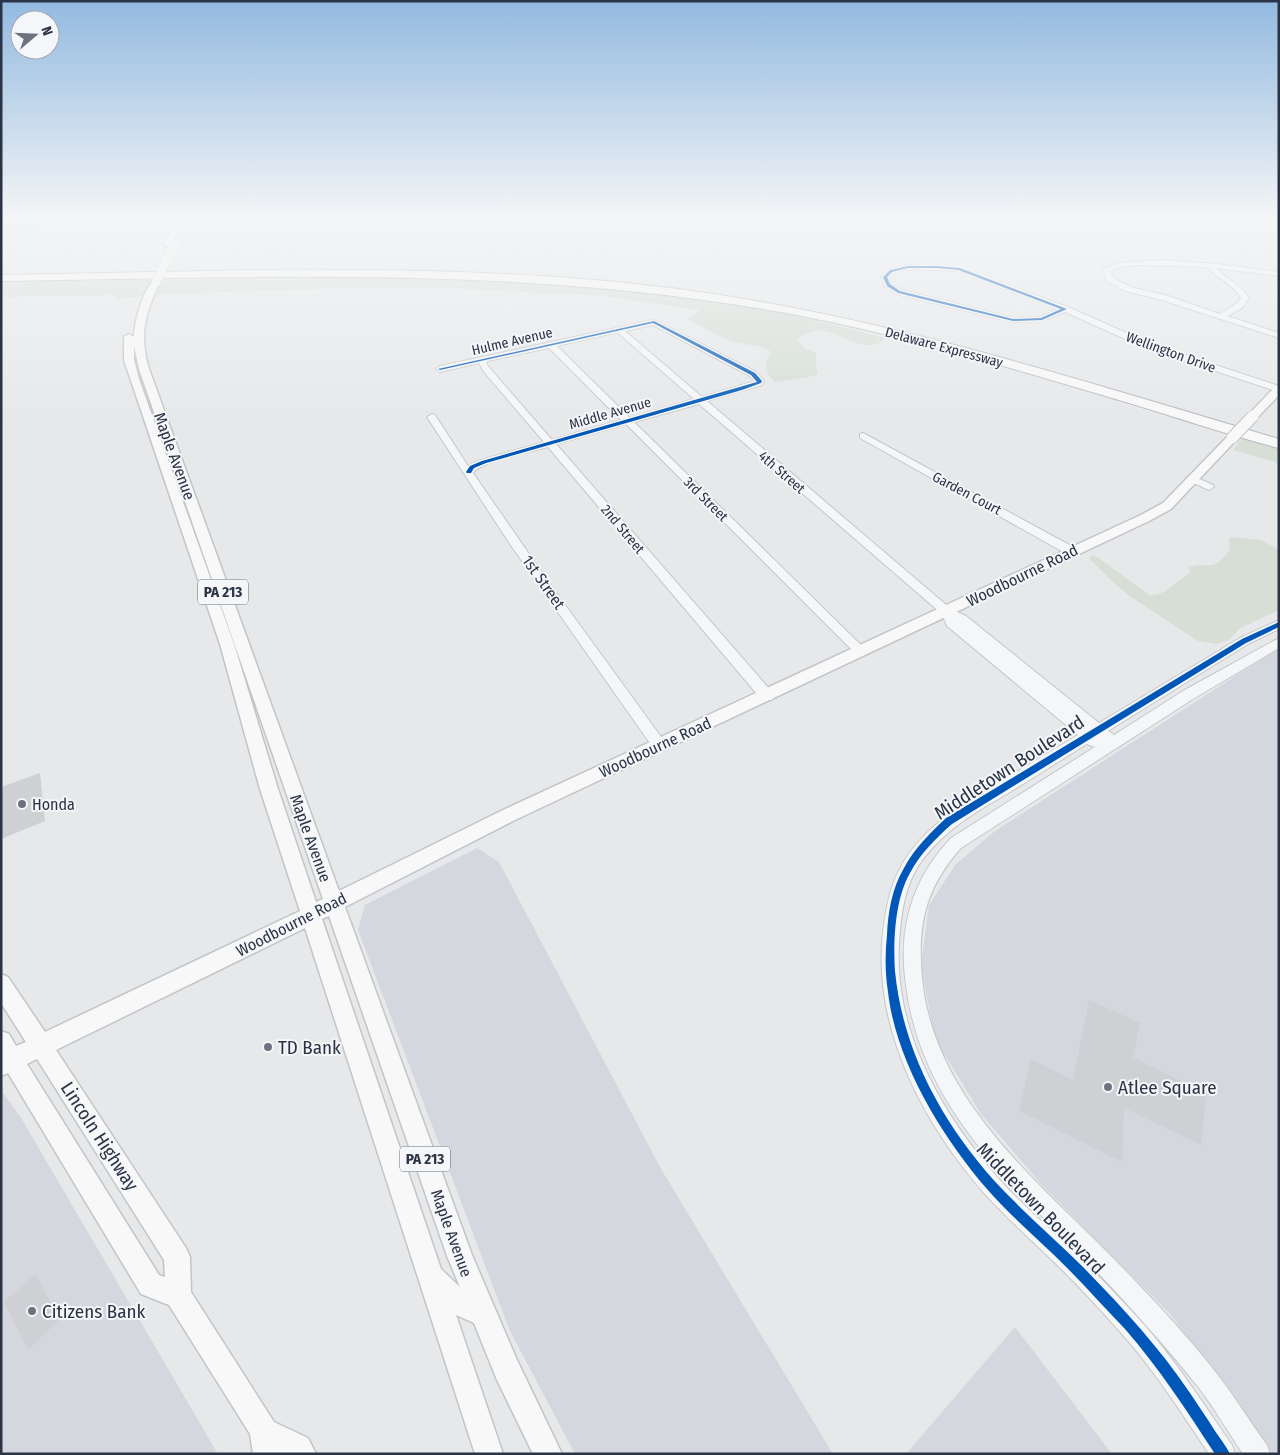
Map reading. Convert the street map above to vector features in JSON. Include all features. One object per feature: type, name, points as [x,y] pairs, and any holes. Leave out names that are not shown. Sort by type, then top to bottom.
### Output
[{"type":"highway","name":"Delaware Expressway","points":[[625,286],[666,290],[801,312],[908,337],[1279,444]]},
{"type":"highway","name":"Delaware Expressway","points":[[700,286],[745,292],[853,313],[931,331]]},
{"type":"highway","name":"Delaware Expressway","points":[[975,343],[1136,389]]},
{"type":"highway","points":[[1231,416],[1256,420]]},
{"type":"main road","name":"Maple Avenue","points":[[149,286],[131,318],[129,360],[227,644],[265,776],[489,1454]]},
{"type":"main road","name":"Maple Avenue","points":[[151,286],[139,321],[138,347],[140,360],[460,1256],[507,1370],[548,1454]]},
{"type":"main road","name":"Woodbourne Road","points":[[5,1056],[43,1047],[509,815],[947,612],[1071,551],[1153,514],[1167,506],[1232,438],[1256,420],[1279,389]]},
{"type":"main road","name":"Lincoln Highway","points":[[1,984],[178,1257],[178,1295],[150,1285],[5,1056]]},
{"type":"main road","points":[[430,1274],[444,1292],[456,1302],[482,1313]]},
{"type":"main road","points":[[178,1295],[265,1443],[298,1448],[302,1454]]},
{"type":"street","name":"Wellington Drive","points":[[890,286],[904,294],[1013,320],[1042,319],[1066,309]]},
{"type":"street","name":"Wellington Drive","points":[[1002,286],[1066,309],[1146,345],[1279,389]]},
{"type":"street","points":[[1122,286],[1279,336]]},
{"type":"street","points":[[1220,317],[1239,306],[1245,298],[1241,291],[1234,286]]},
{"type":"street","name":"Hulme Avenue","points":[[440,369],[655,323],[753,374],[760,381]]},
{"type":"street","name":"4th Street","points":[[619,330],[947,612],[951,623],[1093,732],[1108,747]]},
{"type":"street","name":"3rd Street","points":[[551,345],[861,652]]},
{"type":"street","name":"2nd Street","points":[[484,360],[483,365],[487,370],[766,696]]},
{"type":"street","name":"Middle Avenue","points":[[469,472],[472,467],[484,462],[759,384],[760,381]]},
{"type":"street","name":"1st Street","points":[[432,417],[540,578],[659,745]]},
{"type":"street","name":"Garden Court","points":[[863,436],[1071,551]]},
{"type":"street","points":[[1193,479],[1210,487]]},
{"type":"street","name":"Middletown Boulevard","points":[[1224,1454],[1139,1336],[1087,1280],[990,1184],[950,1133],[912,1062],[901,1031],[888,967],[889,947],[898,890],[906,871],[922,848],[949,820],[1260,632],[1279,624]]},
{"type":"street","points":[[1260,632],[1277,644]]},
{"type":"street","name":"Middletown Boulevard","points":[[1258,1454],[1200,1371],[1101,1260],[999,1157],[964,1112],[930,1048],[922,1021],[913,972],[913,939],[919,902],[937,866],[956,843],[1188,695],[1277,644]]},
{"type":"shaded area","points":[[1,286],[594,286],[713,300],[828,323],[885,338],[871,345],[854,342],[829,332],[815,331],[808,333],[797,340],[804,348],[816,353],[818,373],[814,376],[775,382],[768,374],[766,368],[770,351],[758,346],[731,342],[687,319],[699,310],[604,296],[442,288],[344,288],[163,294],[116,299],[113,294],[95,296],[1,297]]},
{"type":"shaded area","points":[[1244,436],[1279,447],[1279,463],[1233,450]]},
{"type":"shaded area","points":[[1231,537],[1262,540],[1279,550],[1279,610],[1240,628],[1229,640],[1216,644],[1198,641],[1131,597],[1089,558],[1092,555],[1099,558],[1149,595],[1155,595],[1166,590],[1187,575],[1190,572],[1189,567],[1211,565],[1219,562],[1230,549],[1229,540]]},
{"type":"shaded area","points":[[1279,650],[1279,1454],[1273,1454],[1171,1315],[1043,1186],[981,1114],[935,1039],[921,966],[929,905],[956,864],[995,831],[1268,655]]},
{"type":"shaded area","points":[[477,848],[499,862],[661,1169],[833,1454],[575,1454],[510,1331],[358,930],[365,905]]},
{"type":"shaded area","points":[[1,1090],[21,1118],[218,1454],[1,1454]]},
{"type":"shaded area","points":[[1015,1327],[1112,1454],[906,1454]]},
{"type":"building","name":"Honda","points":[[40,773],[45,821],[1,839],[1,787]]},
{"type":"building","name":"Atlee Square","points":[[1089,1000],[1140,1023],[1133,1057],[1206,1094],[1201,1145],[1124,1108],[1122,1162],[1019,1111],[1031,1059],[1073,1080]]},
{"type":"building","name":"Citizens Bank","points":[[35,1274],[60,1319],[28,1350],[4,1302]]},
{"type":"cycle path","points":[[889,286],[899,292],[1013,320],[1042,319],[1065,309],[1004,286]]},
{"type":"cycle path","points":[[440,369],[654,322],[753,374],[760,381],[740,389],[484,462],[472,467],[469,472]]},
{"type":"cycle path","points":[[1223,1454],[1150,1349],[1089,1282],[998,1193],[967,1156],[947,1126],[928,1095],[912,1062],[901,1029],[893,994],[890,958],[892,922],[899,889],[907,870],[926,844],[949,821],[1244,641],[1279,624]]},
{"type":"place","name":"Honda","points":[[22,804]]},
{"type":"place","name":"TD Bank","points":[[268,1047]]},
{"type":"place","name":"Atlee Square","points":[[1108,1087]]},
{"type":"place","name":"Citizens Bank","points":[[32,1311]]}]
